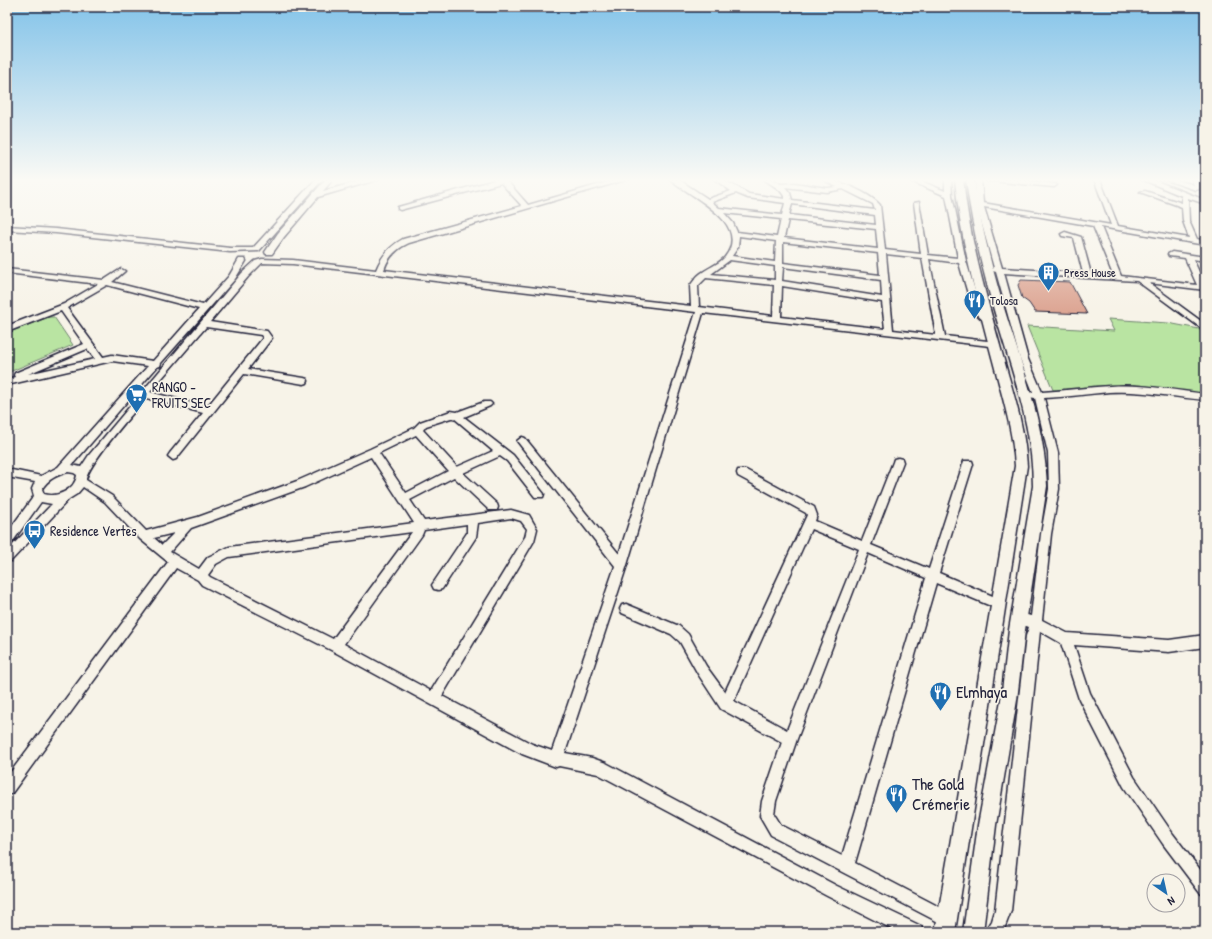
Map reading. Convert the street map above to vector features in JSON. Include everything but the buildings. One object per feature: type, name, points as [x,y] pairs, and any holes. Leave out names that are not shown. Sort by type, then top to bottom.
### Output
[{"type":"main road","points":[[946,925],[1021,466],[1020,449],[1014,417],[989,322],[966,223]]},
{"type":"main road","points":[[973,932],[986,825],[1009,700],[1019,618],[1040,486],[1041,466],[1032,395],[993,270],[981,223]]},
{"type":"street","points":[[62,469],[157,364],[232,277],[244,254],[253,249],[278,223]]},
{"type":"street","points":[[7,558],[82,478],[92,458],[144,394],[205,324],[245,275],[269,253],[281,235],[292,223]]},
{"type":"street","points":[[380,271],[386,254],[394,247],[406,241],[470,223]]},
{"type":"street","points":[[556,760],[621,565],[697,308],[694,286],[703,275],[728,258],[734,247],[736,234],[730,223]]},
{"type":"street","points":[[777,316],[777,283],[780,239],[783,223]]},
{"type":"street","points":[[835,223],[879,227]]},
{"type":"street","points":[[879,223],[889,329]]},
{"type":"street","points":[[920,223],[925,257],[941,335]]},
{"type":"street","points":[[954,223],[962,261],[977,311],[989,322]]},
{"type":"street","points":[[1089,223],[1205,243]]},
{"type":"street","points":[[1113,223],[1114,227]]},
{"type":"street","points":[[1188,223],[1188,228],[1194,241]]},
{"type":"street","points":[[1096,224],[1118,278]]},
{"type":"street","points":[[7,228],[220,254],[242,260],[250,264],[260,262],[293,262],[380,271],[994,341]]},
{"type":"street","points":[[38,231],[56,231],[230,250],[266,249],[269,253],[380,271]]},
{"type":"street","points":[[736,234],[883,253],[962,261]]},
{"type":"street","points":[[1065,234],[1076,237],[1088,276]]},
{"type":"street","points":[[1172,254],[1205,259]]},
{"type":"street","points":[[1188,256],[1204,287]]},
{"type":"street","points":[[728,258],[779,263],[885,278]]},
{"type":"street","points":[[993,270],[1139,279],[1204,287]]},
{"type":"street","points":[[7,271],[107,283],[205,308]]},
{"type":"street","points":[[7,329],[63,308],[107,283],[121,271]]},
{"type":"street","points":[[703,275],[777,283],[887,300]]},
{"type":"street","points":[[1139,279],[1205,328]]},
{"type":"street","points":[[63,308],[100,360]]},
{"type":"street","points":[[173,456],[267,341],[267,336],[264,333],[205,324]]},
{"type":"street","points":[[7,379],[88,345]]},
{"type":"street","points":[[7,382],[100,360],[119,359],[157,364]]},
{"type":"street","points":[[242,371],[304,380]]},
{"type":"street","points":[[993,932],[999,925],[1003,911],[1032,636],[1036,623],[1054,479],[1053,453],[1032,395],[1070,394],[1110,389],[1139,390],[1205,397]]},
{"type":"street","points":[[144,394],[209,411]]},
{"type":"street","points":[[457,416],[487,404]]},
{"type":"street","points":[[145,536],[187,525],[301,484],[373,452],[417,430],[423,424],[431,420],[451,414],[457,416],[510,458],[538,494]]},
{"type":"street","points":[[417,430],[455,472],[493,507]]},
{"type":"street","points":[[522,441],[621,565]]},
{"type":"street","points":[[335,646],[418,532],[420,527],[419,522],[373,452]]},
{"type":"street","points":[[404,499],[455,472],[501,452]]},
{"type":"street","points":[[898,462],[790,739],[768,801],[767,816],[776,830],[846,867],[946,925]]},
{"type":"street","points":[[846,867],[932,577],[968,464]]},
{"type":"street","points":[[39,497],[37,489],[43,480],[52,473],[62,469],[77,469],[82,478],[102,492],[145,536],[163,552],[183,567],[202,576],[211,584],[335,646],[535,753],[556,760],[582,762],[601,768],[832,891],[915,932]]},
{"type":"street","points":[[7,473],[43,480]]},
{"type":"street","points":[[726,704],[812,515],[810,510],[742,473]]},
{"type":"street","points":[[39,497],[54,500],[67,495]]},
{"type":"street","points":[[7,541],[39,497]]},
{"type":"street","points":[[202,576],[210,562],[219,556],[230,552],[516,514],[528,521],[531,525],[532,534],[433,699]]},
{"type":"street","points":[[438,585],[472,534],[473,519]]},
{"type":"street","points":[[809,523],[864,548],[998,604]]},
{"type":"street","points":[[163,552],[187,525]]},
{"type":"street","points":[[7,788],[175,560]]},
{"type":"street","points":[[626,608],[675,630],[684,638],[702,670],[726,704],[790,739]]},
{"type":"street","points":[[1019,618],[1036,623],[1066,639],[1169,646],[1205,641]]},
{"type":"street","points":[[1066,639],[1084,695],[1129,782],[1181,858],[1205,888]]},
{"type":"green space","points":[[49,317],[54,317],[73,345],[7,373],[7,333]]},
{"type":"green space","points":[[1108,319],[1168,323],[1199,329],[1205,336],[1205,394],[1147,386],[1053,390],[1027,326],[1114,331]]},
{"type":"place","name":"Press House","points":[[1048,292]]},
{"type":"place","name":"Tolosa","points":[[974,320]]},
{"type":"place","name":"RANGO - FRUITS SEC","points":[[136,414]]},
{"type":"place","name":"Residence Vertes","points":[[34,550]]},
{"type":"place","name":"Elmhaya","points":[[941,712]]},
{"type":"place","name":"The Gold Crémerie","points":[[897,814]]}]
